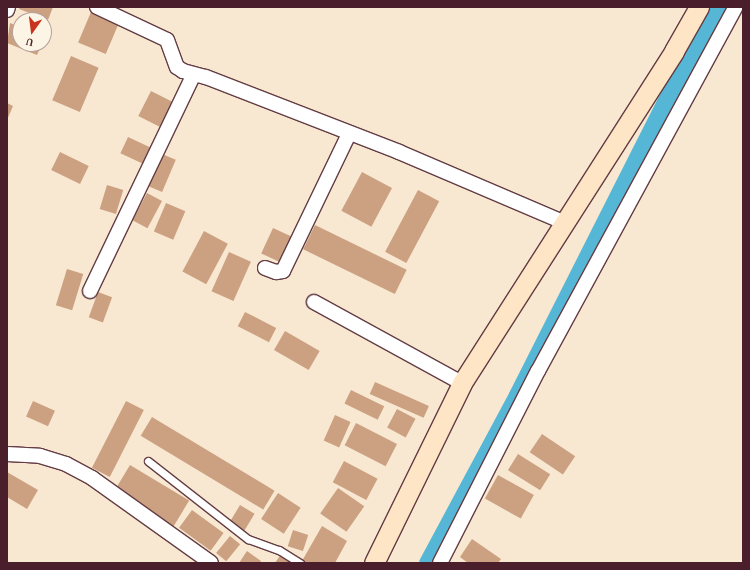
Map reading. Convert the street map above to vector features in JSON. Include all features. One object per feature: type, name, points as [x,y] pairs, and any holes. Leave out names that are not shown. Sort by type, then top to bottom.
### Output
[{"type":"main road","points":[[374,563],[462,383],[563,222],[674,51],[699,7]]},
{"type":"street","points":[[97,7],[167,40],[177,67],[193,76],[206,77],[349,134],[399,152],[563,222]]},
{"type":"street","points":[[440,563],[538,371],[736,7]]},
{"type":"street","points":[[90,291],[193,76]]},
{"type":"street","points":[[265,268],[276,272],[283,271],[349,134]]},
{"type":"street","points":[[314,302],[462,383]]},
{"type":"street","points":[[7,454],[40,456],[66,464],[92,478],[211,563]]},
{"type":"lane","points":[[148,461],[248,540],[279,550],[300,563]]},
{"type":"building","points":[[20,7],[53,7],[51,12],[27,12],[19,9]]},
{"type":"building","points":[[91,12],[119,24],[106,54],[78,42]]},
{"type":"building","points":[[10,23],[12,24],[12,45],[7,43]]},
{"type":"building","points":[[30,52],[38,52],[37,55]]},
{"type":"building","points":[[71,56],[99,68],[80,112],[52,100]]},
{"type":"building","points":[[151,91],[173,102],[161,127],[138,116]]},
{"type":"building","points":[[7,103],[13,106],[7,120]]},
{"type":"building","points":[[128,137],[152,148],[144,164],[120,153]]},
{"type":"building","points":[[60,152],[89,166],[80,184],[51,170]]},
{"type":"building","points":[[162,154],[176,160],[162,192],[148,186]]},
{"type":"building","points":[[362,172],[392,188],[371,227],[341,211]]},
{"type":"building","points":[[107,185],[123,190],[116,214],[100,209]]},
{"type":"building","points":[[418,190],[439,201],[406,263],[385,252]]},
{"type":"building","points":[[147,193],[162,201],[147,228],[132,220]]},
{"type":"building","points":[[166,203],[185,211],[173,240],[154,232]]},
{"type":"building","points":[[315,225],[407,270],[395,294],[303,249]]},
{"type":"building","points":[[273,228],[292,237],[280,262],[261,253]]},
{"type":"building","points":[[204,231],[228,244],[206,284],[182,272]]},
{"type":"building","points":[[229,252],[251,262],[233,301],[212,291]]},
{"type":"building","points":[[67,269],[83,274],[72,310],[56,305]]},
{"type":"building","points":[[98,292],[112,297],[103,323],[89,317]]},
{"type":"building","points":[[245,312],[276,328],[269,342],[238,326]]},
{"type":"building","points":[[285,331],[320,351],[309,370],[274,350]]},
{"type":"building","points":[[375,382],[429,406],[424,418],[370,394]]},
{"type":"building","points":[[351,390],[384,406],[378,420],[344,403]]},
{"type":"building","points":[[33,401],[55,411],[48,426],[26,417]]},
{"type":"building","points":[[126,401],[144,410],[110,477],[92,468]]},
{"type":"building","points":[[397,409],[416,419],[406,437],[387,428]]},
{"type":"building","points":[[335,415],[351,422],[339,447],[324,441]]},
{"type":"building","points":[[152,417],[275,491],[263,510],[141,436]]},
{"type":"building","points":[[356,423],[397,444],[386,466],[345,445]]},
{"type":"building","points":[[542,434],[575,456],[563,475],[530,452]]},
{"type":"building","points":[[518,454],[550,474],[540,490],[508,470]]},
{"type":"building","points":[[344,461],[378,479],[366,500],[333,482]]},
{"type":"building","points":[[130,465],[189,501],[173,527],[114,492]]},
{"type":"building","points":[[7,472],[38,490],[27,509],[7,497]]},
{"type":"building","points":[[498,475],[534,495],[521,518],[485,499]]},
{"type":"building","points":[[338,488],[364,506],[346,532],[320,513]]},
{"type":"building","points":[[278,493],[301,508],[284,534],[261,519]]},
{"type":"building","points":[[240,505],[255,514],[244,532],[229,523]]},
{"type":"building","points":[[192,510],[224,533],[211,551],[179,528]]},
{"type":"building","points":[[322,526],[347,541],[335,563],[306,563],[302,561]]},
{"type":"building","points":[[293,530],[308,535],[303,551],[288,546]]},
{"type":"building","points":[[230,536],[240,544],[226,561],[216,553]]},
{"type":"building","points":[[472,539],[501,559],[498,563],[468,563],[460,557]]},
{"type":"building","points":[[247,551],[261,561],[260,563],[239,563]]},
{"type":"building","points":[[281,554],[295,563],[275,563]]},
{"type":"waterway","points":[[428,563],[518,395],[701,32],[718,7]]}]
